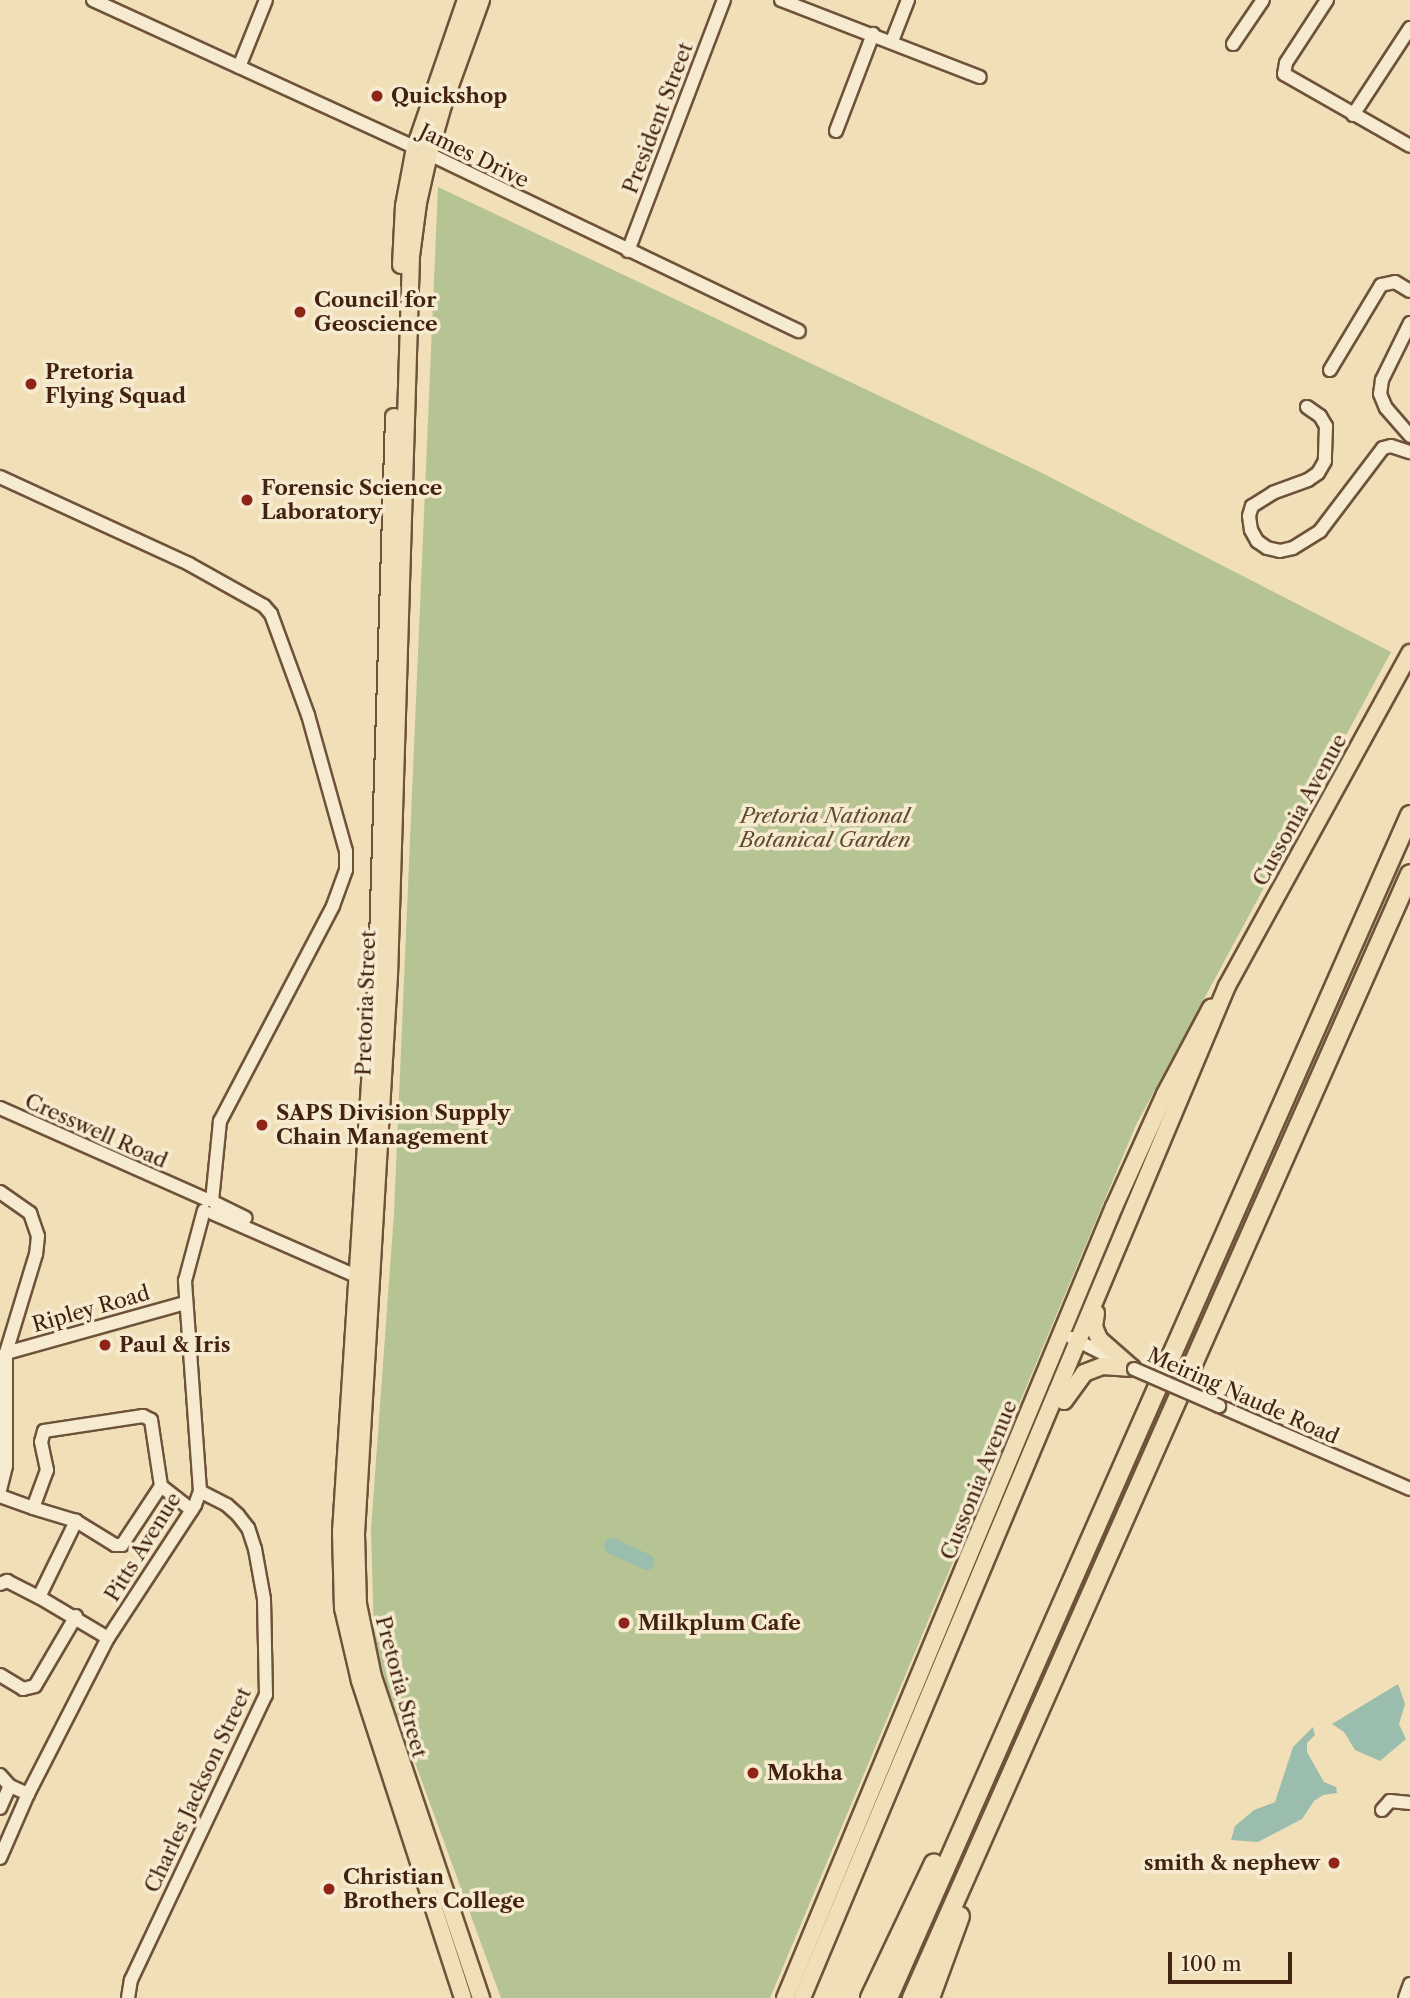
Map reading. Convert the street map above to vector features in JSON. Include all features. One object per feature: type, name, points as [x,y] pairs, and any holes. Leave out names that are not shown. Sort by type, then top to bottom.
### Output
[{"type":"highway","points":[[888,1998],[1410,815]]},
{"type":"highway","points":[[912,1998],[1410,874]]},
{"type":"highway","points":[[870,1998],[1032,1655],[1143,1408],[1180,1341]]},
{"type":"highway","points":[[930,1998],[1049,1688]]},
{"type":"main road","name":"Pretoria Street","points":[[463,1998],[360,1681],[343,1608],[341,1532],[377,974],[402,225],[466,0]]},
{"type":"main road","name":"Pretoria Street","points":[[481,0],[443,105],[422,151],[411,256],[401,665],[373,1279],[356,1534],[358,1604],[373,1677],[481,1998]]},
{"type":"main road","name":"Cussonia Avenue","points":[[802,1998],[1227,986],[1410,653]]},
{"type":"main road","name":"Cussonia Avenue","points":[[785,1998],[1165,1094],[1205,1016],[1227,986]]},
{"type":"main road","points":[[1105,1281],[1094,1331],[1102,1344],[1133,1369]]},
{"type":"main road","points":[[1029,1459],[1043,1445],[1079,1376],[1102,1366],[1133,1369]]},
{"type":"street","name":"James Drive","points":[[93,0],[422,151],[799,331]]},
{"type":"street","points":[[239,67],[266,0]]},
{"type":"street","name":"President Street","points":[[628,250],[724,0]]},
{"type":"street","points":[[781,0],[980,77]]},
{"type":"street","points":[[892,41],[908,0]]},
{"type":"street","points":[[1233,44],[1263,0]]},
{"type":"street","points":[[1327,0],[1283,71],[1299,84],[1410,146]]},
{"type":"street","points":[[1353,115],[1410,28]]},
{"type":"street","points":[[836,131],[873,34]]},
{"type":"street","points":[[1330,370],[1381,285],[1395,282],[1410,291]]},
{"type":"street","points":[[1410,323],[1382,380],[1380,394],[1386,408],[1410,436]]},
{"type":"street","points":[[1307,407],[1320,416],[1326,426],[1325,461],[1318,472],[1308,480],[1273,493],[1252,506],[1249,516],[1251,530],[1257,541],[1267,548],[1280,551],[1293,548],[1320,531],[1383,448],[1391,446],[1410,452]]},
{"type":"street","points":[[0,477],[189,564],[264,606],[271,614],[308,715],[346,851],[346,870],[333,906],[220,1121],[209,1207]]},
{"type":"street","name":"Cresswell Road","points":[[0,1108],[177,1188],[209,1207],[373,1279]]},
{"type":"street","points":[[0,1490],[6,1466],[6,1353],[38,1238],[30,1213],[4,1194]]},
{"type":"street","name":"Pitts Avenue","points":[[0,1858],[28,1794],[108,1638],[192,1510],[200,1492],[186,1303],[186,1269],[197,1231],[209,1207]]},
{"type":"street","name":"Ripley Road","points":[[6,1353],[186,1303]]},
{"type":"street","name":"Meiring Naude Road","points":[[1062,1334],[1133,1369],[1410,1489]]},
{"type":"street","points":[[0,1496],[33,1508],[76,1521],[115,1545],[122,1545],[161,1486],[151,1420],[147,1416],[95,1425],[53,1427],[42,1434],[47,1470],[33,1508]]},
{"type":"street","points":[[161,1486],[192,1510]]},
{"type":"street","name":"Charles Jackson Street","points":[[128,1998],[131,1980],[266,1695],[264,1599],[255,1549],[248,1528],[238,1515],[227,1505],[200,1492]]},
{"type":"street","points":[[39,1597],[76,1521]]},
{"type":"street","points":[[0,1584],[7,1581],[39,1597],[76,1616],[108,1638]]},
{"type":"street","points":[[0,1675],[23,1689],[35,1686],[76,1616]]},
{"type":"street","points":[[0,1775],[10,1786],[28,1794]]},
{"type":"street","points":[[0,1808],[10,1786]]},
{"type":"street","points":[[1382,1810],[1390,1801],[1410,1803]]},
{"type":"green space","name":"Pretoria National Botanical Garden","points":[[438,187],[1038,471],[1391,652],[1136,1125],[770,1998],[501,1998],[386,1683],[374,1638],[371,1529],[394,1213]]},
{"type":"shaded area","points":[[1398,1684],[1405,1704],[1399,1724],[1406,1739],[1380,1761],[1355,1750],[1344,1732],[1332,1724]]},
{"type":"shaded area","points":[[1313,1727],[1315,1735],[1307,1743],[1307,1752],[1324,1782],[1336,1787],[1337,1793],[1323,1795],[1314,1801],[1302,1819],[1258,1842],[1231,1840],[1235,1826],[1254,1810],[1275,1802],[1293,1747]]},
{"type":"waterway","points":[[612,1546],[646,1562]]},
{"type":"place","name":"Quickshop","points":[[377,96]]},
{"type":"place","name":"Council for Geoscience","points":[[300,312]]},
{"type":"place","name":"Pretoria Flying Squad","points":[[31,384]]},
{"type":"place","name":"Forensic Science Laboratory","points":[[247,500]]},
{"type":"place","name":"SAPS Division Supply Chain Management","points":[[262,1125]]},
{"type":"place","name":"Paul & Iris","points":[[105,1345]]},
{"type":"place","name":"Milkplum Cafe","points":[[624,1623]]},
{"type":"place","name":"Mokha","points":[[753,1773]]},
{"type":"place","name":"smith & nephew","points":[[1334,1863]]},
{"type":"place","name":"Christian Brothers College","points":[[329,1889]]}]
